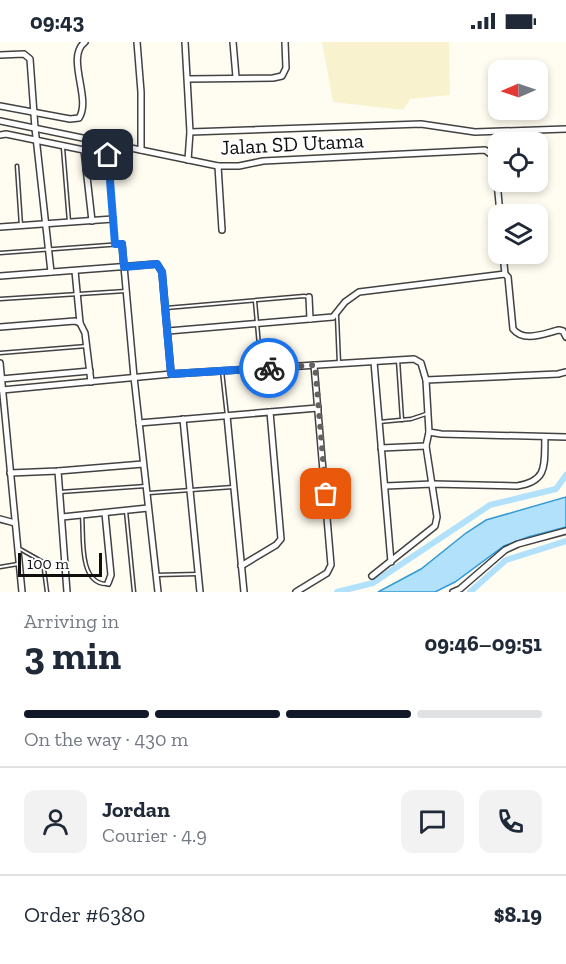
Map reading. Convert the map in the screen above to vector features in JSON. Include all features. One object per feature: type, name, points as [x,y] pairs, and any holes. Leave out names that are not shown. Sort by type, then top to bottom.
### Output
[{"type":"street","points":[[0,106],[75,119],[81,115],[78,55],[81,45],[86,42]]},
{"type":"street","points":[[137,42],[141,92],[141,150]]},
{"type":"street","points":[[185,42],[190,132],[188,160]]},
{"type":"street","points":[[234,42],[236,77]]},
{"type":"street","points":[[188,79],[273,78],[282,75],[286,68],[285,42]]},
{"type":"street","points":[[0,55],[24,54],[28,56],[51,272]]},
{"type":"street","name":"Jalan SD Utama","points":[[0,121],[218,166],[239,166],[263,161],[485,150],[495,160],[499,204]]},
{"type":"street","points":[[190,132],[421,124],[475,132],[566,129]]},
{"type":"street","points":[[0,135],[108,155]]},
{"type":"street","points":[[84,150],[92,221]]},
{"type":"street","points":[[218,166],[222,230]]},
{"type":"street","points":[[0,227],[113,219]]},
{"type":"street","points":[[118,244],[124,267],[158,592]]},
{"type":"street","points":[[0,276],[152,264],[160,267],[171,374]]},
{"type":"street","points":[[504,264],[505,274],[508,277],[513,329],[516,333],[524,337],[560,330],[566,336]]},
{"type":"street","points":[[75,271],[80,323],[86,333],[91,382]]},
{"type":"street","points":[[168,331],[336,315],[345,302],[359,292],[505,274]]},
{"type":"street","points":[[309,297],[310,319]]},
{"type":"street","points":[[0,327],[75,321],[80,323]]},
{"type":"street","points":[[2,390],[171,374],[418,360],[426,381],[429,432],[426,446],[437,517],[435,526],[372,576]]},
{"type":"street","points":[[374,362],[391,562]]},
{"type":"street","points":[[0,363],[22,592]]},
{"type":"street","points":[[296,592],[327,573],[331,565],[315,365]]},
{"type":"street","points":[[1,379],[90,371]]},
{"type":"street","points":[[426,381],[566,372]]},
{"type":"street","points":[[139,423],[318,408]]},
{"type":"street","points":[[241,566],[276,545],[281,539],[270,412]]},
{"type":"street","points":[[227,416],[244,592]]},
{"type":"street","points":[[183,419],[200,592]]},
{"type":"street","points":[[429,432],[566,437]]},
{"type":"street","points":[[385,486],[433,484],[517,486],[531,483],[541,476],[544,470],[544,437]]},
{"type":"street","points":[[381,448],[426,446]]},
{"type":"street","points":[[10,472],[58,471],[143,464]]},
{"type":"street","points":[[58,471],[68,592]]},
{"type":"street","points":[[62,517],[148,508]]},
{"type":"street","points":[[105,513],[111,575],[108,583]]},
{"type":"street","points":[[0,519],[15,523]]},
{"type":"street","points":[[453,592],[460,589],[505,550],[518,544],[566,531]]},
{"type":"lane","points":[[63,146],[69,222]]},
{"type":"lane","points":[[0,253],[118,244],[113,219],[108,155]]},
{"type":"lane","points":[[17,166],[21,226]]},
{"type":"lane","points":[[0,299],[126,291]]},
{"type":"lane","points":[[166,308],[309,297]]},
{"type":"lane","points":[[255,301],[261,369]]},
{"type":"lane","points":[[336,315],[339,364]]},
{"type":"lane","points":[[0,353],[88,346]]},
{"type":"lane","points":[[398,360],[402,420]]},
{"type":"lane","points":[[222,371],[227,416]]},
{"type":"lane","points":[[379,422],[417,418],[428,412]]},
{"type":"lane","points":[[60,492],[146,486]]},
{"type":"lane","points":[[146,493],[234,487]]},
{"type":"lane","points":[[126,511],[134,592]]},
{"type":"lane","points":[[82,515],[87,570],[101,583],[108,583]]},
{"type":"lane","points":[[18,548],[43,562],[47,592]]},
{"type":"lane","points":[[0,567],[19,564]]},
{"type":"lane","points":[[156,575],[198,574]]},
{"type":"shaded area","points":[[322,42],[449,42],[450,95],[410,99],[403,110],[333,102]]},
{"type":"water","points":[[566,497],[566,527],[504,546],[455,582],[435,592],[378,592],[421,569],[486,520]]},
{"type":"waterway","points":[[337,592],[373,583],[490,505],[556,489],[566,475]]},
{"type":"waterway","points":[[470,592],[506,560],[566,541]]},
{"type":"way so far","points":[[269,368],[315,365],[326,494]]},
{"type":"route","points":[[108,155],[115,244],[122,244],[124,267],[157,264],[162,272],[171,374],[269,368]]}]
